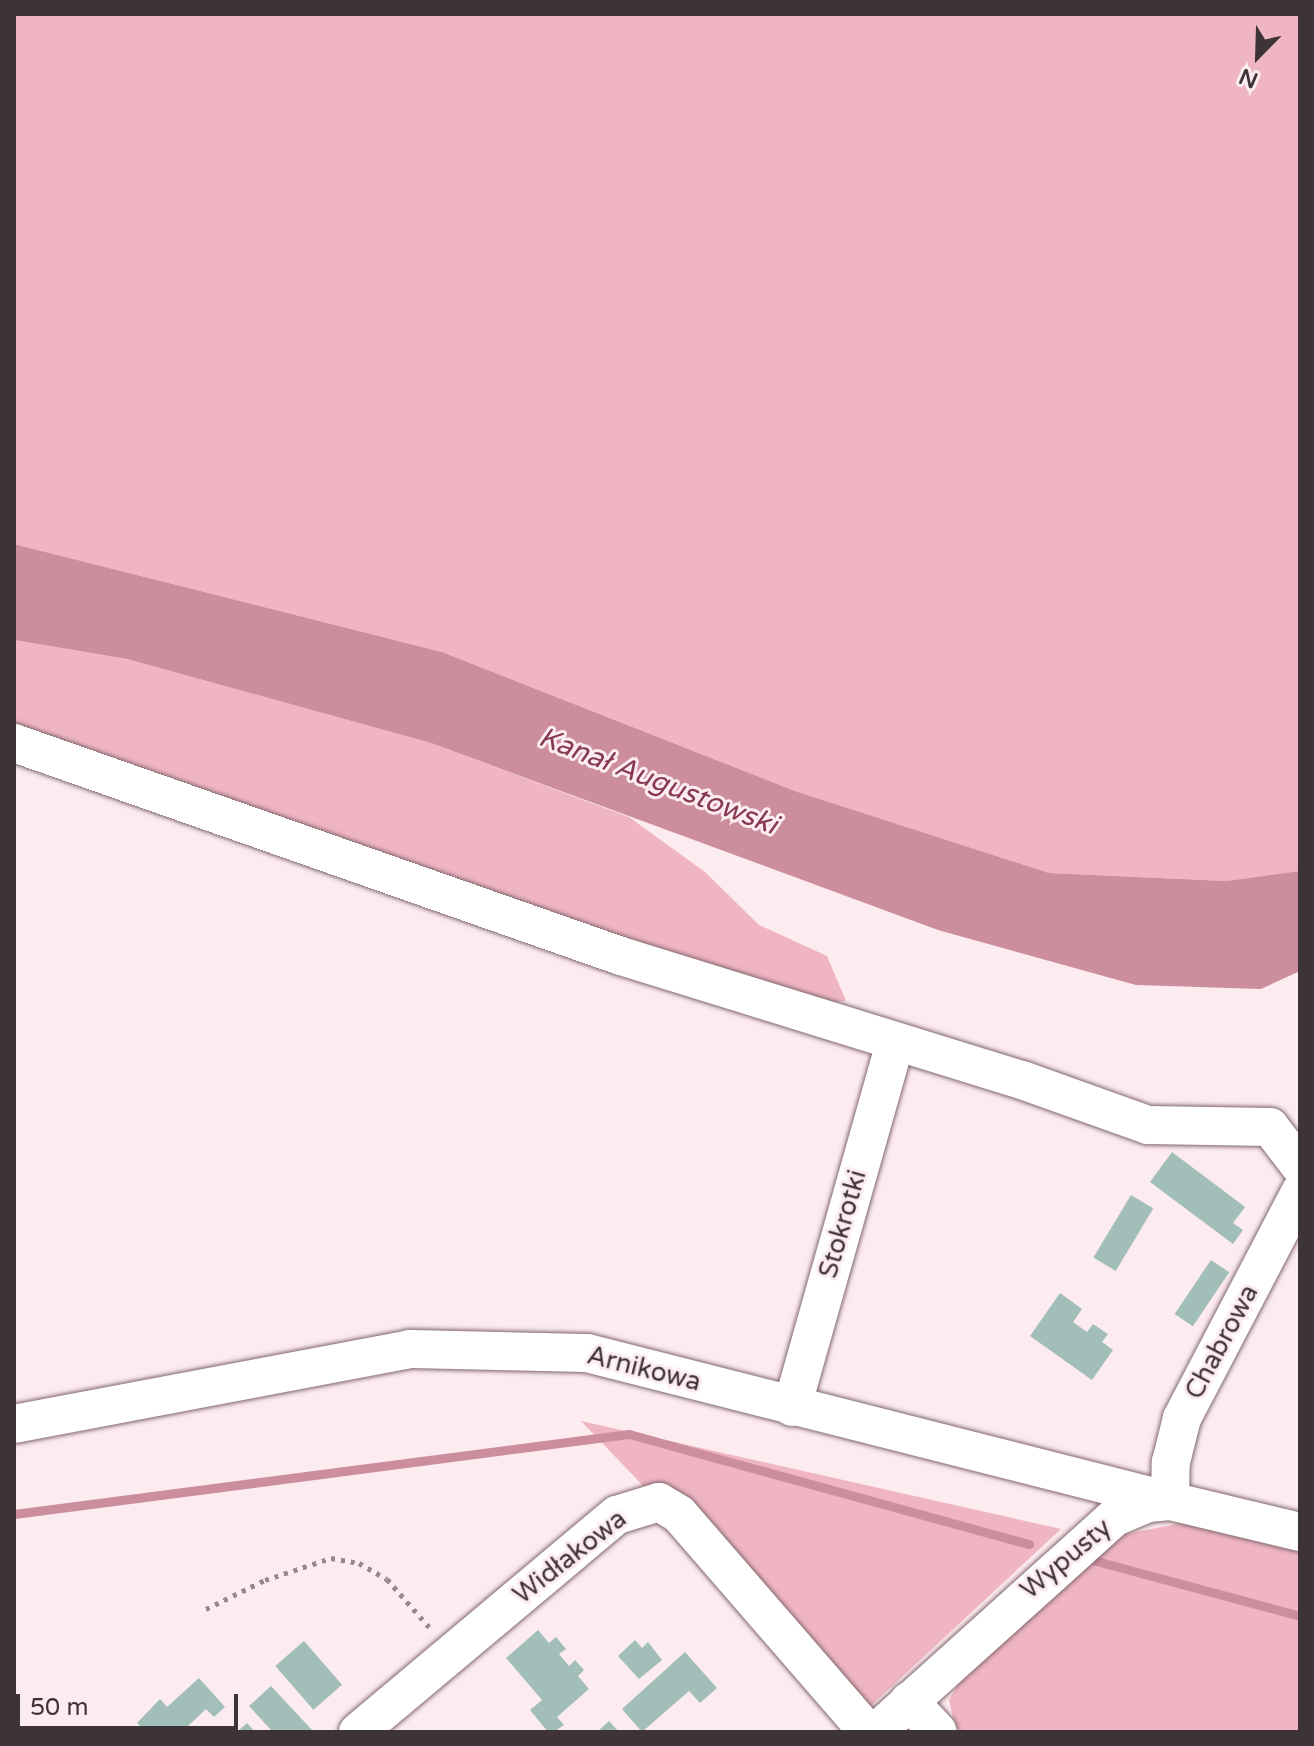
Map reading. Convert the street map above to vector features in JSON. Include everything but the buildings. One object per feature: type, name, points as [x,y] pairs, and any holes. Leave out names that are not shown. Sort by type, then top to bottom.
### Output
[{"type":"street","points":[[14,743],[621,956],[1022,1080],[1148,1125],[1270,1127],[1300,1166]]},
{"type":"street","name":"Stokrotki","points":[[792,1407],[895,1042]]},
{"type":"street","name":"Chabrowa","points":[[1170,1501],[1171,1462],[1182,1418],[1300,1192]]},
{"type":"street","name":"Arnikowa","points":[[14,1424],[410,1349],[587,1353],[1170,1501]]},
{"type":"street","name":"Wypusty","points":[[876,1732],[1115,1517],[1148,1503],[1170,1501],[1300,1532]]},
{"type":"street","name":"Widłakowa","points":[[358,1732],[617,1515],[659,1502],[679,1514],[868,1732]]},
{"type":"street","points":[[909,1701],[938,1732]]},
{"type":"path","points":[[206,1609],[265,1580],[331,1558],[359,1563],[387,1579],[451,1651]]},
{"type":"shaded area","points":[[14,14],[1300,14],[1300,871],[1226,881],[1049,873],[795,791],[442,652],[14,544]]},
{"type":"shaded area","points":[[14,640],[127,659],[431,743],[629,817],[705,872],[759,925],[827,956],[846,1001],[810,1004],[14,731]]},
{"type":"shaded area","points":[[581,1421],[1061,1529],[862,1714]]},
{"type":"shaded area","points":[[1193,1521],[1300,1550],[1300,1732],[961,1732],[955,1726],[949,1700],[963,1676],[1120,1535]]},
{"type":"water","name":"Kanał Augustowski","points":[[14,544],[442,652],[795,791],[1049,873],[1226,881],[1300,871],[1300,971],[1261,989],[1136,985],[938,930],[431,743],[127,659],[14,640]]},
{"type":"waterway","points":[[14,1514],[629,1434],[1029,1544]]},
{"type":"waterway","points":[[1089,1559],[1300,1616]]}]
